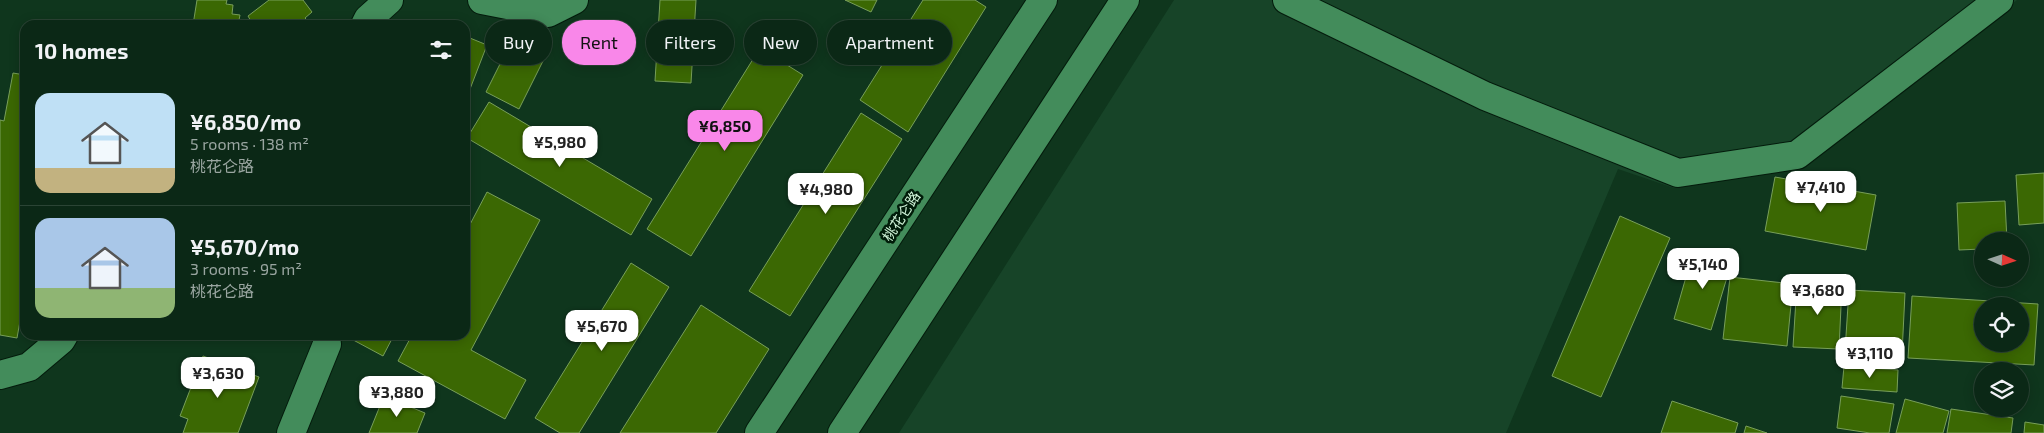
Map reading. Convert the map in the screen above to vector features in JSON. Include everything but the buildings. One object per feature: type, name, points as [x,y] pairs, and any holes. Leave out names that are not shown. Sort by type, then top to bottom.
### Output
[{"type":"street","points":[[368,20],[389,0]]},
{"type":"street","points":[[482,0],[548,13],[574,0]]},
{"type":"street","name":"桃花仑路","points":[[759,433],[1042,0]]},
{"type":"street","points":[[842,433],[1125,0]]},
{"type":"street","points":[[1288,0],[1485,96],[1678,173],[1797,154],[1999,0]]},
{"type":"street","points":[[0,375],[29,367],[61,340]]},
{"type":"street","points":[[291,433],[327,344]]},
{"type":"shaded area","points":[[1174,0],[2017,0],[1814,161],[1674,188],[1618,169],[1506,433],[899,433]]}]
